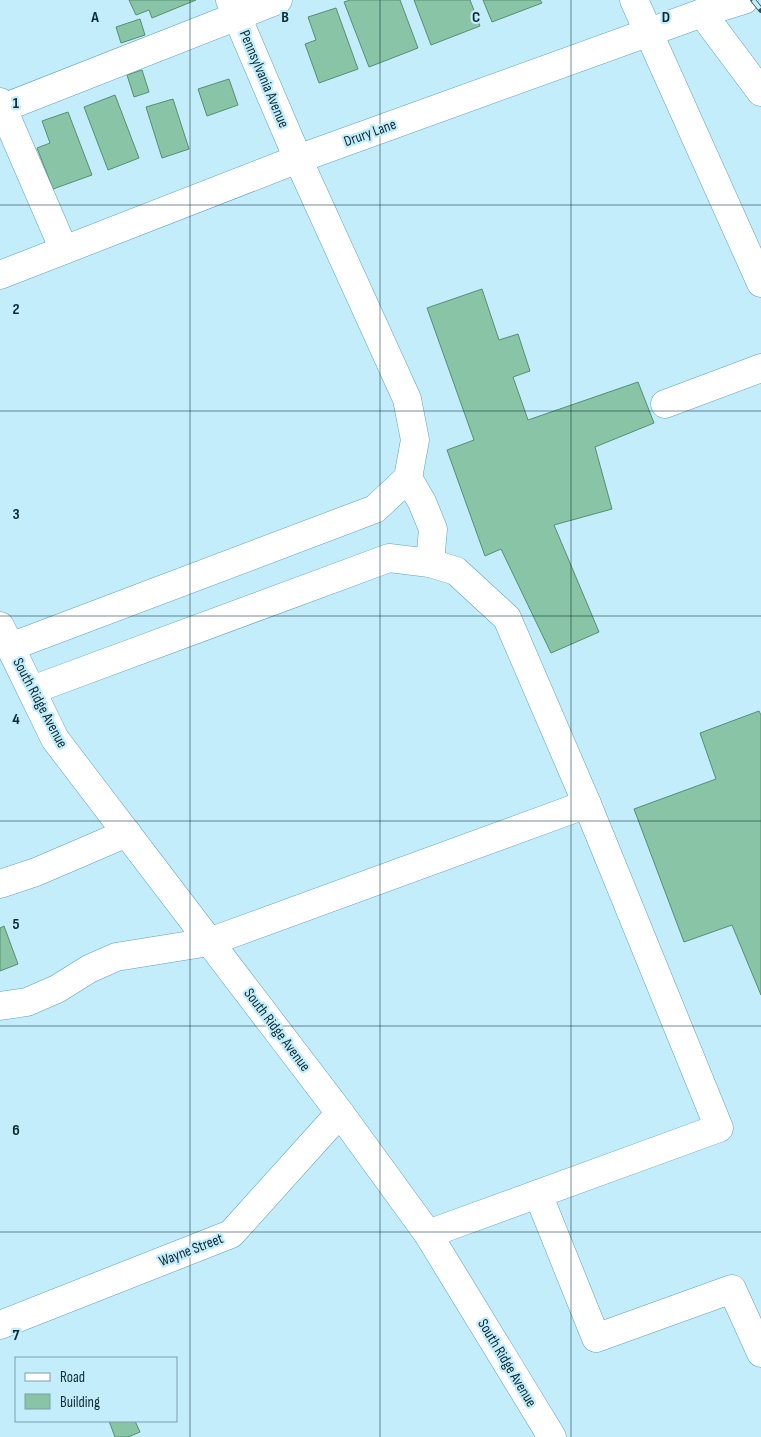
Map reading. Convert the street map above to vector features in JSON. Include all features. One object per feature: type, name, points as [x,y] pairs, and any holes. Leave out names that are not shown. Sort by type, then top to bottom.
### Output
[{"type":"street","points":[[64,250],[1,105],[233,8],[278,0]]},
{"type":"street","points":[[634,0],[761,283]]},
{"type":"street","name":"Drury Lane","points":[[0,275],[298,159],[648,32],[744,0]]},
{"type":"street","name":"Pennsylvania Avenue","points":[[233,8],[298,159],[407,399],[415,440],[408,478]]},
{"type":"street","points":[[702,13],[761,92]]},
{"type":"street","points":[[665,404],[761,368]]},
{"type":"street","points":[[5,636],[375,509],[408,478],[422,502],[433,529],[430,563]]},
{"type":"street","points":[[32,690],[389,558],[430,563],[456,571],[507,618],[587,804],[720,1128],[428,1234]]},
{"type":"street","name":"South Ridge Avenue","points":[[5,636],[55,739],[340,1113],[428,1234],[552,1437]]},
{"type":"street","points":[[0,1006],[26,1002],[50,992],[89,969],[116,957],[209,942],[587,804]]},
{"type":"street","points":[[0,884],[36,872],[127,833]]},
{"type":"street","name":"Wayne Street","points":[[0,1324],[231,1234],[340,1113]]},
{"type":"street","points":[[538,1194],[596,1338],[732,1289],[761,1353]]},
{"type":"building","points":[[129,0],[196,0],[152,18],[149,10],[136,15]]},
{"type":"building","points":[[350,0],[400,0],[418,48],[369,67],[344,2]]},
{"type":"building","points":[[414,0],[470,0],[480,26],[431,45]]},
{"type":"building","points":[[483,0],[540,0],[542,3],[492,22]]},
{"type":"building","points":[[336,8],[358,69],[319,83],[305,44],[316,40],[308,17]]},
{"type":"building","points":[[140,19],[145,35],[121,43],[116,27]]},
{"type":"building","points":[[142,70],[149,92],[134,97],[127,75]]},
{"type":"building","points":[[229,79],[238,105],[207,116],[198,89]]},
{"type":"building","points":[[115,95],[139,158],[108,170],[84,107]]},
{"type":"building","points":[[173,99],[189,149],[162,158],[146,107]]},
{"type":"building","points":[[68,112],[92,175],[53,189],[37,148],[50,143],[42,121]]},
{"type":"building","points":[[482,289],[499,340],[518,334],[530,371],[513,377],[528,420],[638,382],[654,423],[595,447],[612,509],[554,525],[599,632],[551,653],[501,549],[485,556],[447,450],[474,440],[427,308]]},
{"type":"building","points":[[759,711],[761,715],[761,995],[732,925],[684,942],[634,809],[716,779],[700,733]]},
{"type":"building","points":[[4,926],[18,964],[0,971],[0,928]]},
{"type":"building","points":[[109,1422],[135,1422],[140,1432],[128,1437],[115,1437]]},
{"type":"railway","points":[[753,0],[761,10]]}]
